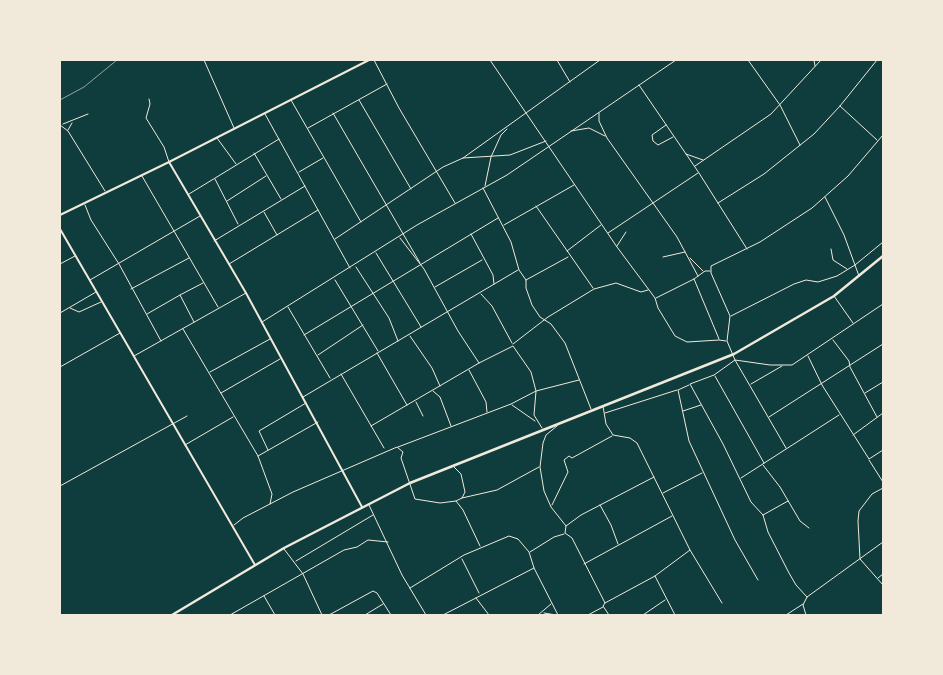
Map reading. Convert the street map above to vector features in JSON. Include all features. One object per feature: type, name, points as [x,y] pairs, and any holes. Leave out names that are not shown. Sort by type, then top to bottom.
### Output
[{"type":"highway","points":[[172,615],[255,564],[410,483],[734,354],[834,296],[883,256]]},
{"type":"street","points":[[204,60],[235,129]]},
{"type":"street","points":[[60,215],[142,176],[369,60]]},
{"type":"street","points":[[374,60],[455,204]]},
{"type":"street","points":[[490,60],[547,141],[617,247],[655,298],[658,308],[679,340],[694,343],[719,340],[727,342]]},
{"type":"street","points":[[558,60],[570,82]]},
{"type":"street","points":[[335,239],[436,172],[463,158],[600,60]]},
{"type":"street","points":[[262,322],[404,234],[537,156],[549,145],[676,60]]},
{"type":"street","points":[[748,60],[780,106],[801,146]]},
{"type":"street","points":[[814,60],[816,67]]},
{"type":"street","points":[[695,167],[780,106],[821,60]]},
{"type":"street","points":[[718,203],[764,174],[801,146],[840,106],[877,60]]},
{"type":"street","points":[[307,128],[387,84]]},
{"type":"street","points":[[639,85],[699,173],[747,249]]},
{"type":"street","points":[[149,99],[150,104],[146,118],[164,147],[169,162],[246,293],[318,422],[362,508]]},
{"type":"street","points":[[290,100],[362,222]]},
{"type":"street","points":[[359,100],[411,189]]},
{"type":"street","points":[[840,106],[878,141]]},
{"type":"street","points":[[599,112],[599,121],[607,138],[654,203],[686,252],[698,276]]},
{"type":"street","points":[[334,113],[449,311],[458,331],[479,363]]},
{"type":"street","points":[[61,124],[72,122],[88,114]]},
{"type":"street","points":[[265,114],[280,138],[350,268]]},
{"type":"street","points":[[68,131],[72,122]]},
{"type":"street","points":[[61,124],[68,131],[106,193]]},
{"type":"street","points":[[666,125],[652,135],[654,141],[658,144],[674,136]]},
{"type":"street","points":[[509,126],[501,135],[491,157],[484,187],[511,242],[519,270],[526,280],[526,288],[532,305],[540,317],[546,319],[565,343],[592,410]]},
{"type":"street","points":[[570,131],[592,129],[607,138]]},
{"type":"street","points":[[786,448],[751,384],[735,360],[734,354],[727,342],[730,316],[711,271],[711,266],[747,249],[785,227],[825,198],[848,176],[883,135]]},
{"type":"street","points":[[217,138],[236,165]]},
{"type":"street","points":[[188,194],[280,138]]},
{"type":"street","points":[[463,158],[510,155],[547,141]]},
{"type":"street","points":[[254,153],[281,200]]},
{"type":"street","points":[[685,154],[704,160]]},
{"type":"street","points":[[298,173],[324,157]]},
{"type":"street","points":[[608,234],[667,192],[699,173]]},
{"type":"street","points":[[142,176],[218,307]]},
{"type":"street","points":[[227,202],[266,176]]},
{"type":"street","points":[[215,178],[239,225]]},
{"type":"street","points":[[503,226],[575,184]]},
{"type":"street","points":[[214,241],[305,186]]},
{"type":"street","points":[[825,198],[844,235],[859,276]]},
{"type":"street","points":[[84,203],[91,220],[119,264],[162,341]]},
{"type":"street","points":[[536,206],[569,256],[594,289]]},
{"type":"street","points":[[229,264],[318,210]]},
{"type":"street","points":[[263,211],[277,235]]},
{"type":"street","points":[[90,280],[201,215]]},
{"type":"street","points":[[304,335],[351,305],[499,218]]},
{"type":"street","points":[[566,251],[602,224]]},
{"type":"street","points":[[60,229],[255,564]]},
{"type":"street","points":[[617,247],[626,232]]},
{"type":"street","points":[[471,234],[494,276],[494,284]]},
{"type":"street","points":[[399,238],[420,264]]},
{"type":"street","points":[[730,316],[794,284],[806,280],[818,282],[848,270],[883,242]]},
{"type":"street","points":[[831,249],[833,260],[848,270]]},
{"type":"street","points":[[376,252],[421,327]]},
{"type":"street","points":[[663,256],[686,252]]},
{"type":"street","points":[[60,264],[75,255]]},
{"type":"street","points":[[526,280],[569,256]]},
{"type":"street","points":[[687,256],[704,272]]},
{"type":"street","points":[[131,288],[190,258]]},
{"type":"street","points":[[435,287],[483,259]]},
{"type":"street","points":[[355,265],[393,325],[399,342]]},
{"type":"street","points":[[303,397],[519,270]]},
{"type":"street","points":[[655,298],[704,272],[711,271]]},
{"type":"street","points":[[335,278],[407,406]]},
{"type":"street","points":[[694,279],[719,340]]},
{"type":"street","points":[[146,315],[204,283]]},
{"type":"street","points":[[371,426],[513,345],[546,319],[594,289],[616,284],[641,292],[649,290]]},
{"type":"street","points":[[60,313],[96,292]]},
{"type":"street","points":[[134,356],[218,307],[246,293]]},
{"type":"street","points":[[480,293],[492,306],[513,345],[531,372],[536,391],[534,404],[536,421]]},
{"type":"street","points":[[180,295],[194,322]]},
{"type":"street","points":[[834,296],[854,324]]},
{"type":"street","points":[[68,308],[79,312],[102,302]]},
{"type":"street","points":[[604,413],[678,390],[714,375],[735,360],[782,366],[792,365],[883,304]]},
{"type":"street","points":[[288,307],[331,379]]},
{"type":"street","points":[[317,355],[363,325]]},
{"type":"street","points":[[183,329],[258,456],[267,476],[268,487],[272,494],[270,504]]},
{"type":"street","points":[[60,367],[120,333]]},
{"type":"street","points":[[410,335],[432,368],[440,386]]},
{"type":"street","points":[[832,338],[849,361],[850,367],[877,417]]},
{"type":"street","points":[[209,372],[271,339]]},
{"type":"street","points":[[769,418],[822,386],[883,344]]},
{"type":"street","points":[[808,355],[822,386],[883,482]]},
{"type":"street","points":[[220,393],[282,358]]},
{"type":"street","points":[[751,384],[782,366]]},
{"type":"street","points":[[469,370],[486,402],[487,412]]},
{"type":"street","points":[[341,374],[384,448]]},
{"type":"street","points":[[714,375],[763,464],[800,521],[809,528]]},
{"type":"street","points":[[233,526],[243,518],[270,504],[398,447],[511,404],[536,391],[580,380]]},
{"type":"street","points":[[864,394],[883,382]]},
{"type":"street","points":[[690,384],[741,478],[750,502],[763,515],[768,532],[789,573],[796,585],[807,597]]},
{"type":"street","points":[[678,390],[686,435],[735,540],[758,580]]},
{"type":"street","points":[[433,391],[440,397],[452,426]]},
{"type":"street","points":[[416,401],[423,416]]},
{"type":"street","points":[[268,450],[259,431],[306,403]]},
{"type":"street","points":[[511,404],[536,421],[542,429]]},
{"type":"street","points":[[602,405],[606,424],[613,435]]},
{"type":"street","points":[[683,411],[702,405]]},
{"type":"street","points":[[852,435],[883,413]]},
{"type":"street","points":[[741,478],[840,414]]},
{"type":"street","points":[[60,486],[187,416]]},
{"type":"street","points":[[185,445],[234,416]]},
{"type":"street","points":[[562,421],[544,437],[540,467],[544,491],[551,507],[566,526]]},
{"type":"street","points":[[258,456],[318,422]]},
{"type":"street","points":[[551,507],[555,494],[568,472],[564,460],[569,456],[572,458],[613,435],[633,439],[637,443],[663,493],[690,550],[722,603]]},
{"type":"street","points":[[398,447],[403,452],[401,458],[417,500],[440,503],[456,501],[497,490],[540,467]]},
{"type":"street","points":[[869,459],[883,450]]},
{"type":"street","points":[[453,466],[460,474],[465,492],[462,498]]},
{"type":"street","points":[[663,493],[703,473]]},
{"type":"street","points":[[565,533],[566,526],[581,515],[654,477]]},
{"type":"street","points":[[883,488],[872,494],[859,511],[860,559],[883,586]]},
{"type":"street","points":[[456,501],[463,510],[481,546]]},
{"type":"street","points":[[763,515],[788,501]]},
{"type":"street","points":[[369,504],[402,575],[426,615]]},
{"type":"street","points":[[600,505],[611,525],[618,545]]},
{"type":"street","points":[[296,561],[374,515]]},
{"type":"street","points":[[584,564],[673,516]]},
{"type":"street","points":[[529,552],[554,537],[565,533]]},
{"type":"street","points":[[565,533],[572,538],[605,603]]},
{"type":"street","points":[[410,588],[481,546],[509,536],[518,538],[529,552],[534,568],[557,615]]},
{"type":"street","points":[[230,615],[344,550],[357,547],[368,540],[388,542]]},
{"type":"street","points":[[786,615],[804,603],[807,597],[883,542]]},
{"type":"street","points":[[284,548],[296,561],[322,615]]},
{"type":"street","points":[[588,615],[605,603],[655,576],[690,550]]},
{"type":"street","points":[[462,558],[480,594]]},
{"type":"street","points":[[443,615],[480,594],[534,568]]},
{"type":"street","points":[[877,579],[883,574]]},
{"type":"street","points":[[655,576],[674,615]]},
{"type":"street","points":[[329,615],[371,591],[377,593],[391,615]]},
{"type":"street","points":[[264,596],[275,615]]},
{"type":"street","points":[[475,597],[489,615]]},
{"type":"street","points":[[643,615],[666,600]]},
{"type":"street","points":[[804,603],[806,615]]},
{"type":"street","points":[[366,615],[384,604]]},
{"type":"street","points":[[538,615],[552,604]]},
{"type":"street","points":[[603,606],[609,615]]},
{"type":"street","points":[[543,612],[557,615]]},
{"type":"railway","points":[[60,100],[84,87],[117,60]]}]
